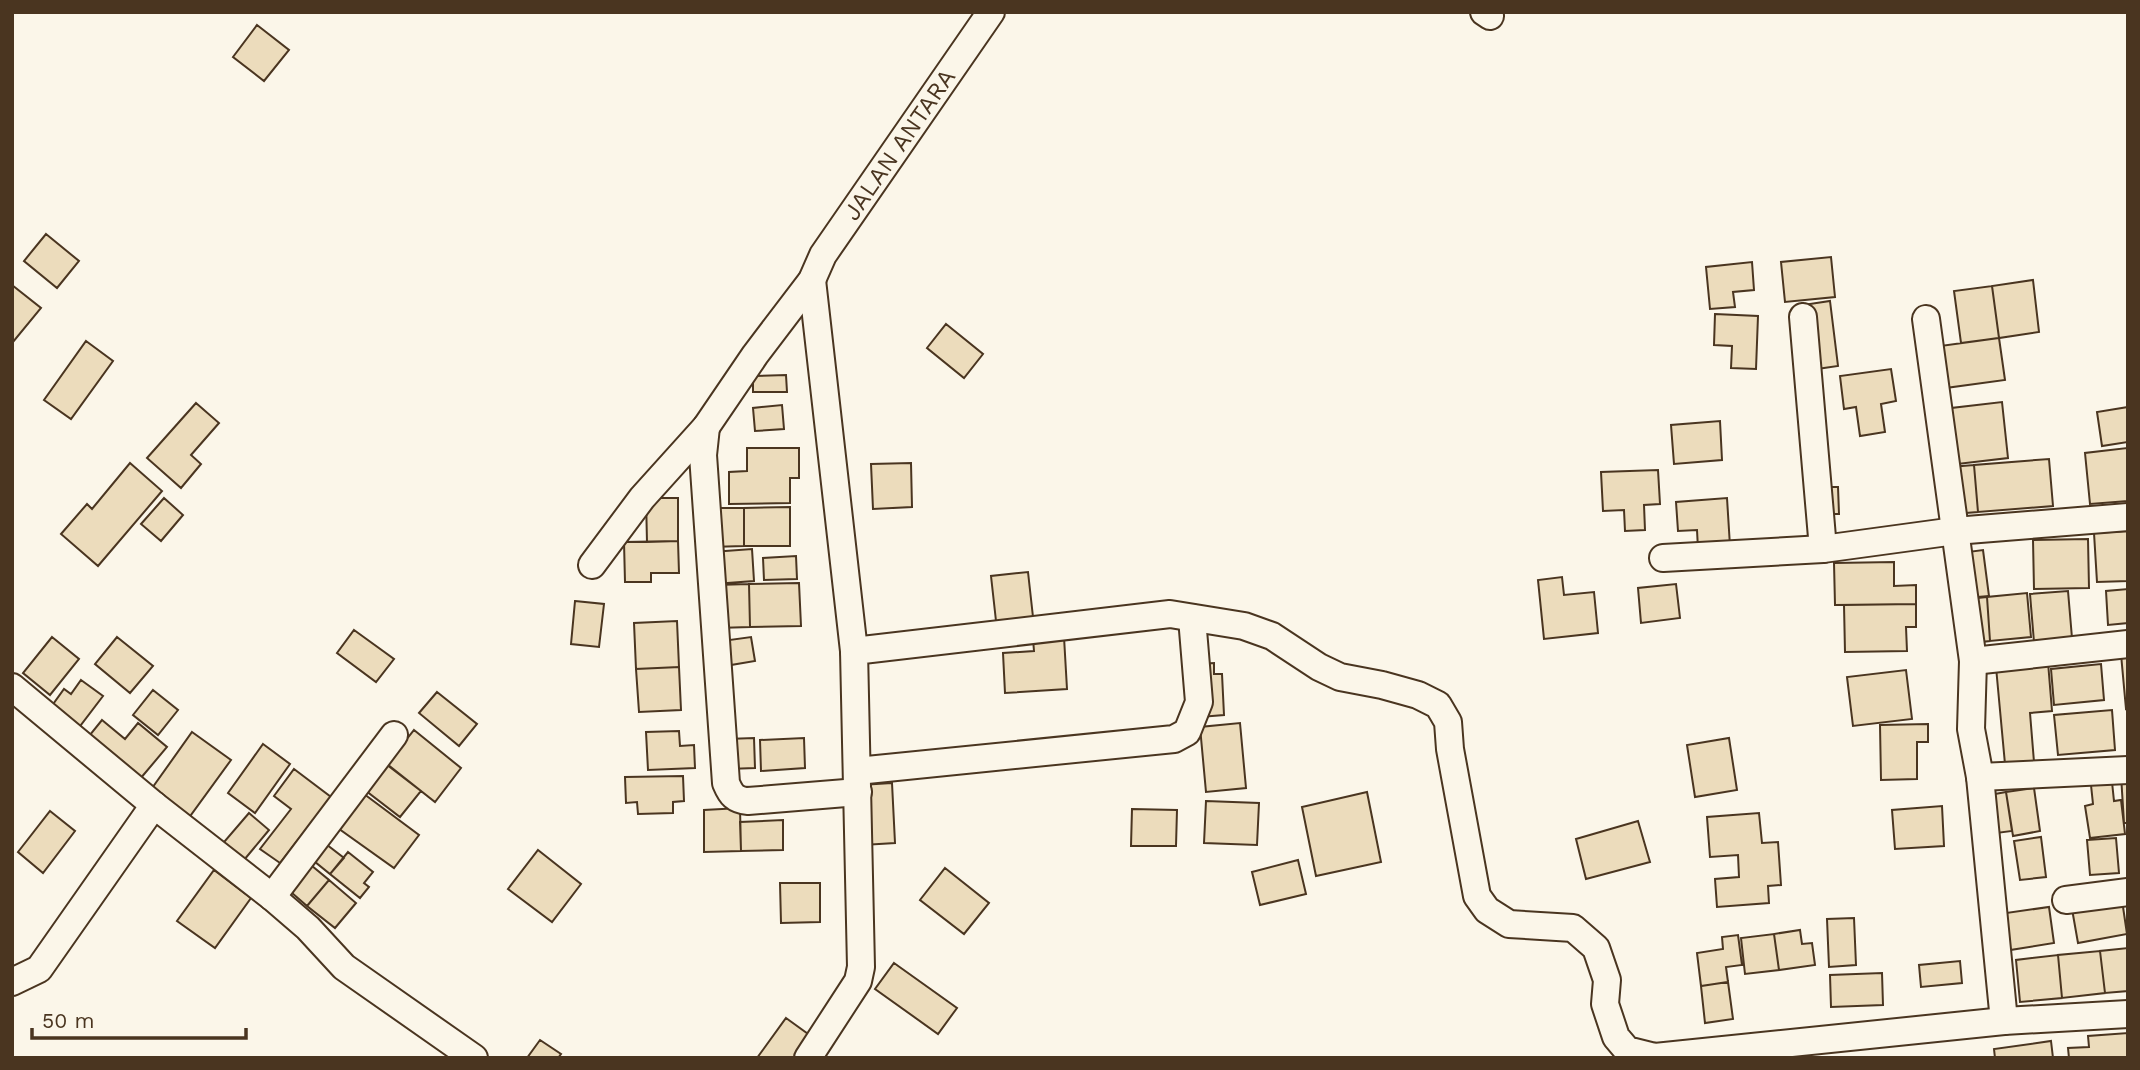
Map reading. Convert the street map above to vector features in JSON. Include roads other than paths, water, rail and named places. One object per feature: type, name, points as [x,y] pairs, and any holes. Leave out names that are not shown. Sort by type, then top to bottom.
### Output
[{"type":"street","name":"JALAN ANTARA","points":[[592,565],[642,498],[706,428],[755,355],[812,280],[823,255],[990,12]]},
{"type":"street","points":[[808,1058],[858,981],[862,967],[854,651],[812,280]]},
{"type":"street","points":[[1803,317],[1823,549]]},
{"type":"street","points":[[1926,319],[1973,661],[1971,729],[1980,777],[2004,1021]]},
{"type":"street","points":[[706,428],[703,455],[726,783],[731,795],[739,800],[748,801],[857,782],[1174,739],[1186,732],[1199,702],[1192,618]]},
{"type":"street","points":[[1663,558],[1823,549],[1955,531],[2128,517]]},
{"type":"street","points":[[854,651],[1170,614],[1244,626],[1272,636],[1319,667],[1340,677],[1419,695],[1438,705],[1448,722],[1450,749],[1477,896],[1487,910],[1508,924],[1573,928],[1596,948],[1607,980],[1605,1004],[1616,1037],[1627,1051],[1655,1056],[2004,1021],[2128,1014]]},
{"type":"street","points":[[1973,661],[2128,644]]},
{"type":"street","points":[[12,687],[155,806],[272,897],[308,928],[344,967],[474,1058]]},
{"type":"street","points":[[272,897],[394,735]]},
{"type":"street","points":[[1980,777],[2128,770]]},
{"type":"street","points":[[12,982],[39,969],[155,806]]},
{"type":"street","points":[[2066,900],[2128,892]]}]
